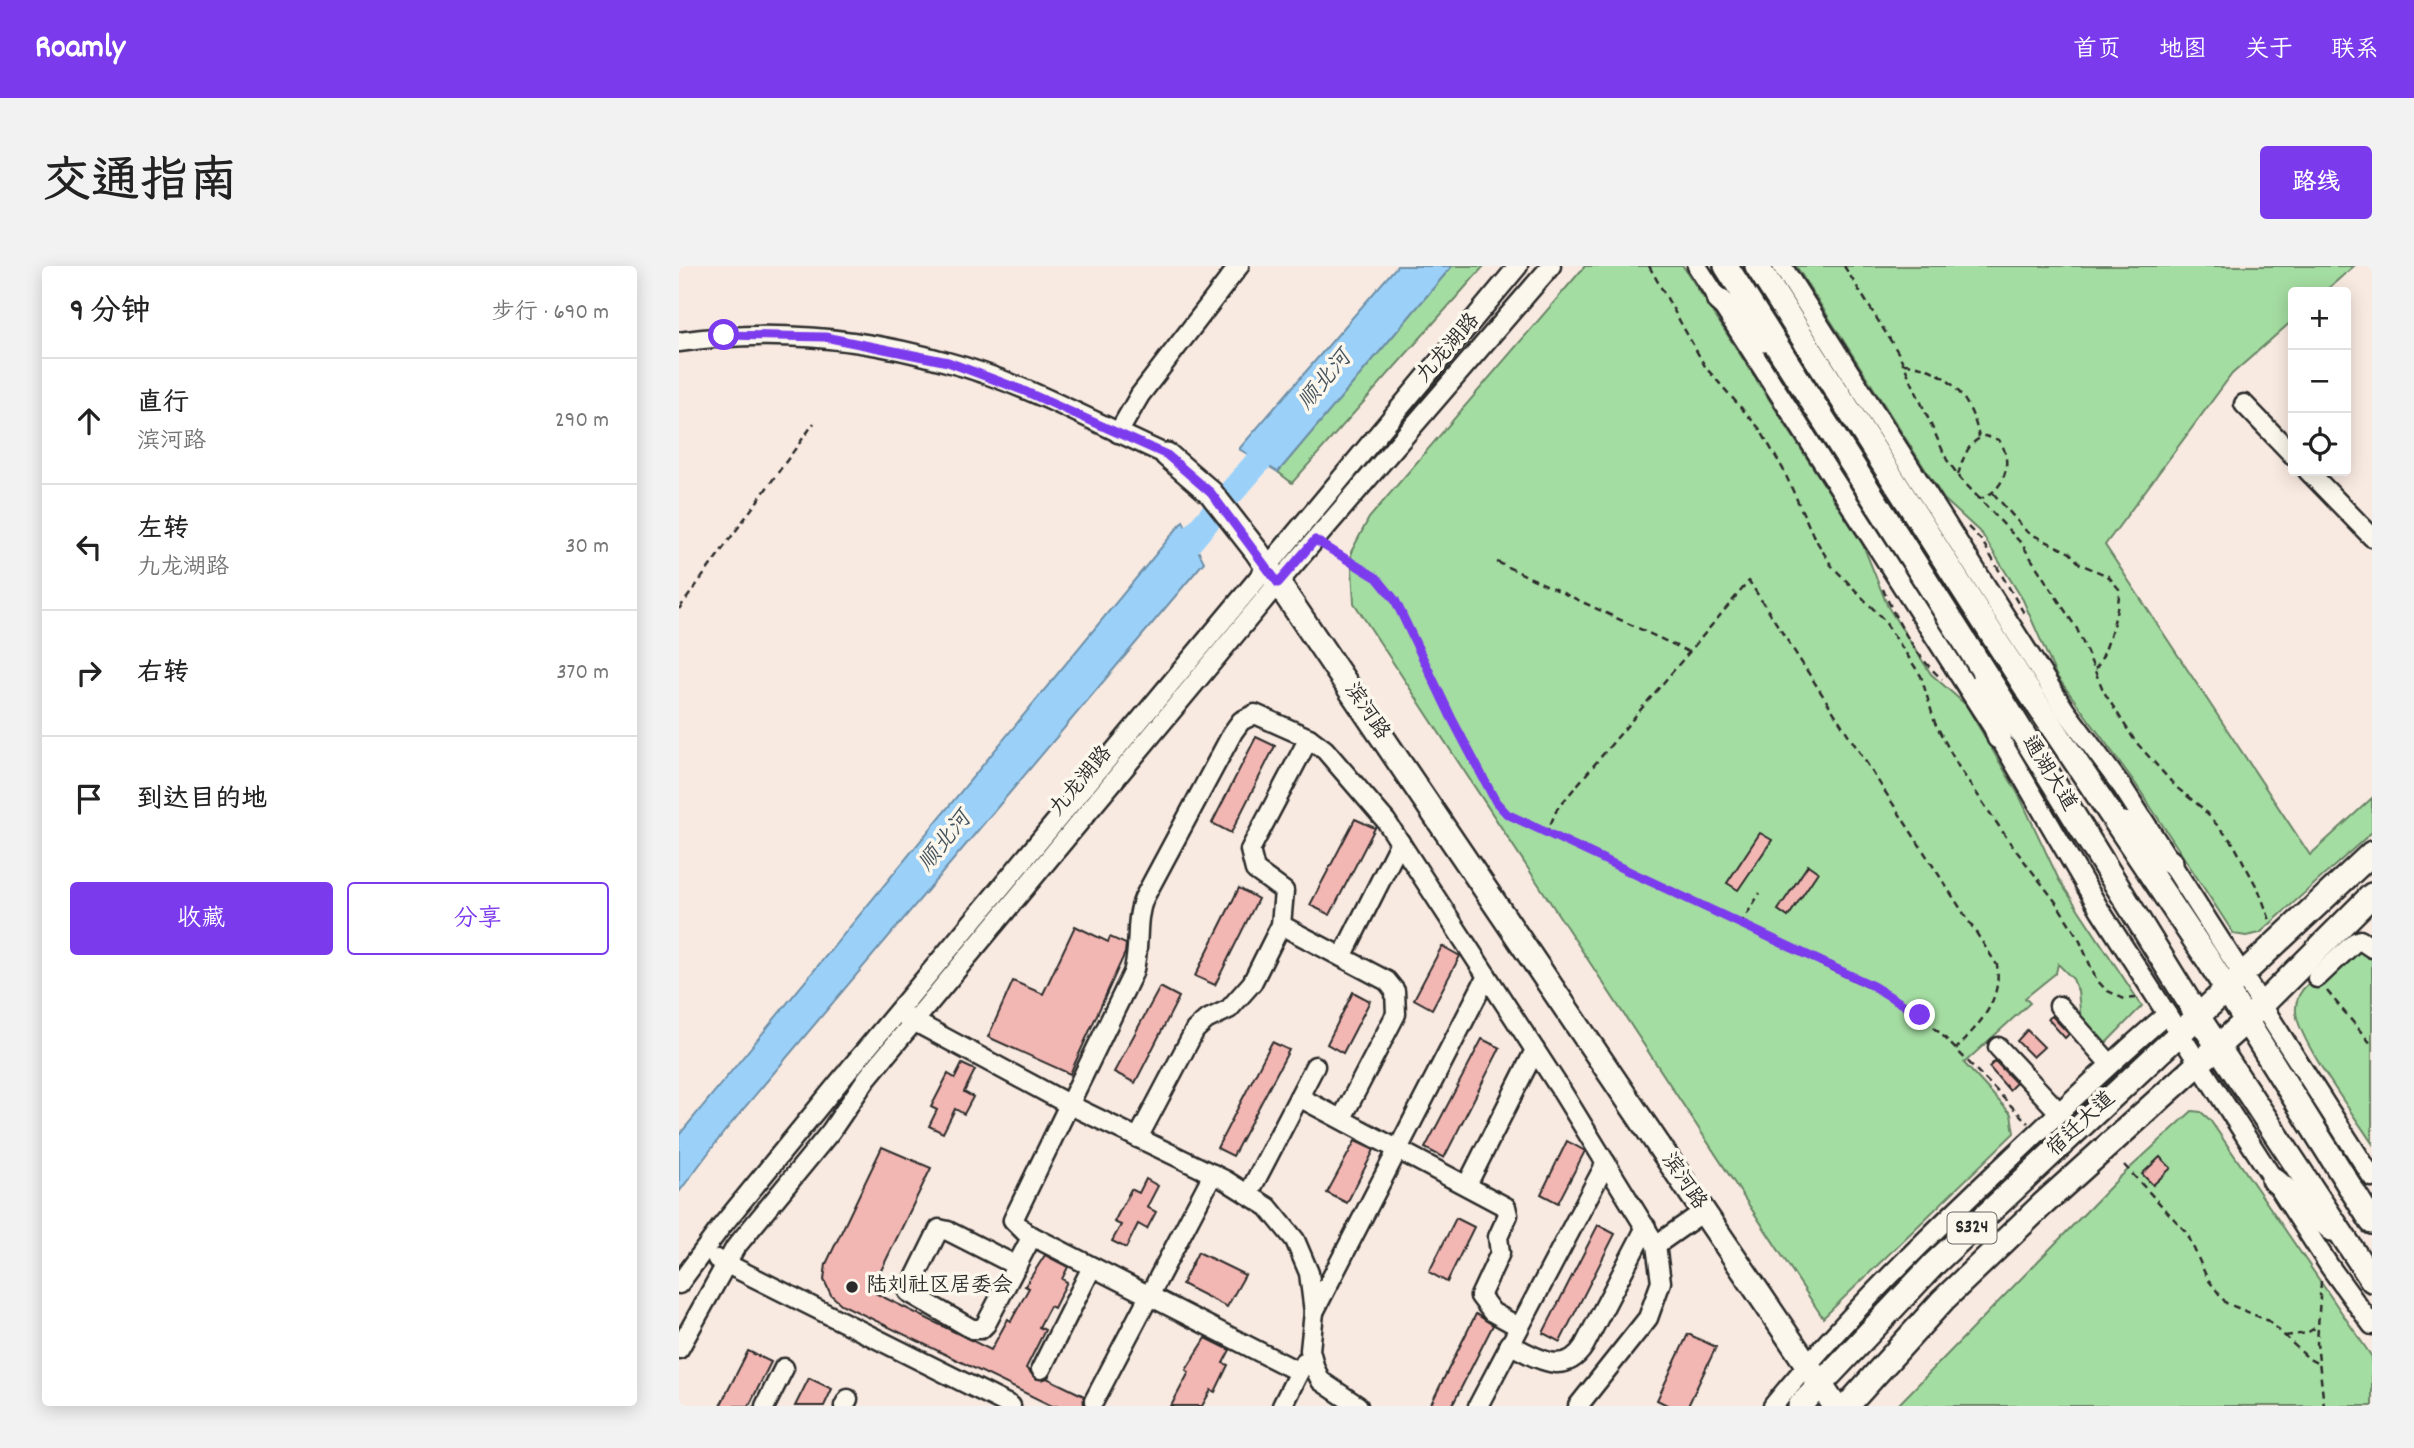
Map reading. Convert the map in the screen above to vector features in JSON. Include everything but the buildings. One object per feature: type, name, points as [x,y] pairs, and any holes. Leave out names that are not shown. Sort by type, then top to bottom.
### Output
[{"type":"main road","name":"通湖大道","points":[[1726,266],[1974,656],[2199,1018],[2372,1280]]},
{"type":"main road","name":"通湖大道","points":[[1757,266],[2108,811],[2164,893],[2235,984],[2254,1013],[2308,1122],[2372,1222]]},
{"type":"main road","points":[[1719,300],[1784,358]]},
{"type":"main road","name":"滨河路","points":[[1167,455],[1211,493],[1273,575],[1835,1406]]},
{"type":"main road","points":[[1974,656],[1999,737]]},
{"type":"main road","points":[[2108,811],[2171,863]]},
{"type":"main road","name":"宿迁大道","points":[[1800,1406],[1812,1375],[2199,1018],[2372,853]]},
{"type":"main road","points":[[2132,909],[2145,921],[2158,922],[2165,912],[2164,893]]},
{"type":"main road","name":"宿迁大道","points":[[1847,1406],[1943,1300],[2042,1205],[2200,1064],[2372,895]]},
{"type":"main road","points":[[2281,1139],[2284,1130],[2294,1120],[2308,1122]]},
{"type":"main road","points":[[2273,1179],[2298,1203],[2346,1239]]},
{"type":"street","points":[[1118,433],[1140,395],[1239,266]]},
{"type":"street","name":"九龙湖路","points":[[679,1349],[726,1264],[913,1022],[1518,266]]},
{"type":"street","name":"九龙湖路","points":[[679,1284],[898,1011],[1273,575],[1315,540],[1551,266]]},
{"type":"street","points":[[1697,266],[1999,737],[2100,910],[2273,1179],[2372,1325]]},
{"type":"street","points":[[1782,266],[2066,710],[2123,788],[2171,863],[2235,984]]},
{"type":"street","name":"滨河路","points":[[679,342],[724,335],[825,337],[935,359],[1022,390],[1167,455]]},
{"type":"street","points":[[2243,404],[2288,451]]},
{"type":"street","points":[[2313,476],[2372,537]]},
{"type":"street","points":[[1299,1372],[1032,1236],[1016,1225],[1013,1213],[1133,972],[1138,949],[1137,918],[1143,898],[1233,732],[1241,721],[1255,714],[1309,738],[1325,750],[1400,842],[1535,1050],[1656,1245],[1661,1282],[1648,1318],[1578,1406]]},
{"type":"street","points":[[1138,1138],[1195,1030],[1241,999],[1281,925],[1284,891],[1255,870],[1250,850],[1309,738]]},
{"type":"street","points":[[1342,957],[1400,842]]},
{"type":"street","points":[[1281,925],[1393,985],[1397,999],[1395,1014],[1342,1118]]},
{"type":"street","points":[[2317,978],[2355,942],[2360,940],[2372,948]]},
{"type":"street","points":[[1314,1312],[1341,1266],[1487,976]]},
{"type":"street","points":[[2059,1006],[2110,1064]]},
{"type":"street","points":[[898,1011],[913,1022],[1068,1104],[1249,1193],[1283,1223],[1304,1256],[1313,1291],[1314,1312],[1310,1350],[1282,1406]]},
{"type":"street","points":[[2254,1013],[2372,1177]]},
{"type":"street","points":[[1773,1406],[1812,1375],[1911,1252],[2110,1064],[2167,1014]]},
{"type":"street","points":[[1998,1047],[2059,1112]]},
{"type":"street","points":[[1467,1185],[1535,1050]]},
{"type":"street","points":[[1249,1193],[1315,1066]]},
{"type":"street","points":[[1299,1097],[1467,1185],[1509,1210],[1497,1237],[1500,1253],[1481,1296],[1492,1312],[1519,1327]]},
{"type":"street","points":[[1478,1406],[1606,1163]]},
{"type":"street","points":[[1094,1401],[1213,1174]]},
{"type":"street","points":[[1656,1245],[1703,1212]]},
{"type":"street","points":[[1509,1345],[1547,1363],[1559,1365],[1573,1360],[1584,1346],[1646,1227]]},
{"type":"street","points":[[1017,1266],[947,1230],[939,1229],[908,1292],[972,1329],[981,1329],[1017,1266],[1032,1236]]},
{"type":"street","points":[[703,1251],[1011,1406]]},
{"type":"street","points":[[1304,1256],[1328,1272],[1341,1266]]},
{"type":"street","points":[[1041,1368],[1093,1267]]},
{"type":"street","points":[[1310,1350],[1321,1381],[1358,1406]]},
{"type":"street","points":[[765,1406],[784,1368]]},
{"type":"path","points":[[1649,266],[1706,368],[1759,428],[1783,469],[1813,535],[1831,565],[1883,619],[1921,676],[1935,723],[1958,766],[2011,844],[2055,901],[2079,939],[2096,979],[2106,990],[2124,999],[2139,998]]},
{"type":"path","points":[[1844,266],[1884,326],[1904,364],[1936,439],[1958,475],[2021,543],[2077,629],[2104,692],[2141,749],[2176,788],[2201,807],[2233,843],[2259,891],[2278,943]]},
{"type":"path","points":[[1904,364],[1931,369],[1952,382],[1971,411],[1979,438]]},
{"type":"path","points":[[679,609],[814,423]]},
{"type":"path","points":[[1958,475],[1968,450],[1979,438]]},
{"type":"path","points":[[1979,438],[1999,440],[2006,453],[2006,469],[1993,493],[1979,499]]},
{"type":"path","points":[[1993,493],[2027,532],[2070,553],[2080,564],[2108,576],[2119,589],[2119,605],[2104,659],[2094,670]]},
{"type":"path","points":[[1315,540],[1377,578],[1395,600],[1496,802],[1507,814],[1546,835],[1901,1002],[1920,1015],[1956,1049],[2038,1132]]},
{"type":"path","points":[[1497,562],[1689,652]]},
{"type":"path","points":[[1546,835],[1557,809],[1749,581],[1997,965],[1999,984],[1993,1002],[1956,1049]]},
{"type":"path","points":[[1740,925],[1760,893]]},
{"type":"path","points":[[2317,978],[2372,1045]]},
{"type":"path","points":[[2124,1165],[2187,1233],[2207,1278],[2226,1303],[2269,1321],[2319,1364]]},
{"type":"path","points":[[2323,1271],[2318,1326],[2324,1406]]},
{"type":"path","points":[[2285,1336],[2307,1333],[2318,1326]]},
{"type":"green space","points":[[1452,266],[1484,266],[1292,483],[1278,472]]},
{"type":"green space","points":[[1585,266],[1683,266],[1863,545],[1888,607],[1931,674],[1966,705],[2020,797],[2059,880],[2142,1006],[2103,1046],[2081,1020],[2078,991],[2073,979],[2058,964],[2056,973],[2025,998],[2030,1003],[1964,1063],[2011,1114],[2014,1133],[1823,1318],[1354,603],[1351,552],[1369,518]]},
{"type":"green space","points":[[1796,266],[2354,266],[2330,287],[2288,287],[2288,324],[2232,374],[2105,545],[2310,855],[2372,798],[2372,832],[2260,933],[2246,936],[2234,934],[2135,783],[2056,675],[2023,600],[1982,534],[1944,499]]},
{"type":"green space","points":[[2372,933],[2372,1143],[2316,1058],[2299,1025],[2296,1008],[2299,996],[2308,984],[2317,985]]},
{"type":"green space","points":[[2192,1111],[2201,1112],[2210,1120],[2372,1357],[2372,1406],[1897,1406],[2118,1179]]},
{"type":"water","points":[[1397,266],[1452,266],[1278,472],[1239,449]]},
{"type":"water","points":[[1183,521],[1204,562],[724,1132],[679,1192],[679,1135]]},
{"type":"waterway","name":"顺北河","points":[[1229,495],[1282,434]]},
{"type":"waterway","name":"顺北河","points":[[1170,565],[1212,515]]},
{"type":"place","name":"陆刘社区居委会","points":[[852,1287]]},
{"type":"route","points":[[724,335],[825,337],[948,362],[1022,390],[1167,455],[1211,493],[1278,583],[1315,540],[1377,578],[1395,600],[1451,717],[1496,802],[1507,814],[1521,823],[1873,986],[1920,1015]]}]
